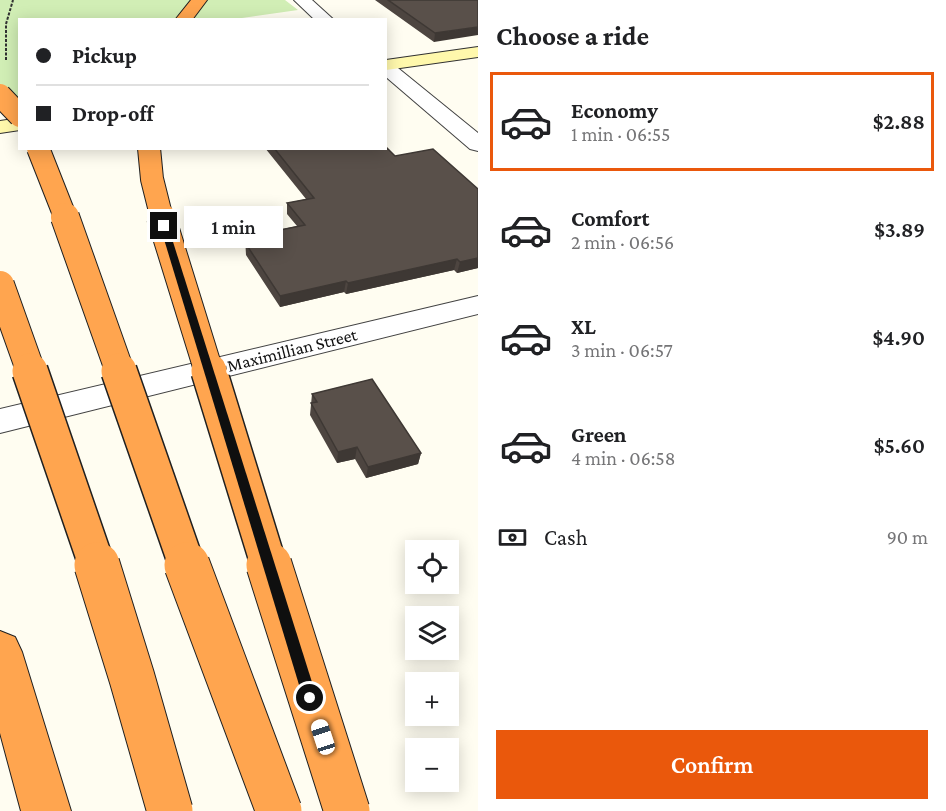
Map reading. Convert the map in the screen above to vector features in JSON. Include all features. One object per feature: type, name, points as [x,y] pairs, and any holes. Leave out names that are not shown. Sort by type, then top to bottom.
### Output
[{"type":"highway","points":[[185,18],[199,0]]},
{"type":"highway","points":[[0,95],[18,114]]},
{"type":"highway","points":[[39,150],[78,250],[179,544],[279,811]]},
{"type":"highway","points":[[149,150],[152,179],[162,221],[347,811]]},
{"type":"highway","points":[[0,285],[112,611],[170,811]]},
{"type":"highway","points":[[0,652],[46,811]]},
{"type":"main road","points":[[387,67],[478,52]]},
{"type":"main road","points":[[0,107],[18,104]]},
{"type":"main road","points":[[0,127],[18,124]]},
{"type":"street","points":[[302,0],[324,18]]},
{"type":"street","points":[[387,68],[478,144]]},
{"type":"street","name":"Maximillian Street","points":[[0,421],[478,305]]},
{"type":"path","points":[[5,63],[7,57],[1,30],[3,16],[13,0]]},
{"type":"green space","points":[[0,0],[285,0],[298,10],[242,18],[18,18],[18,99],[0,102]]},
{"type":"building","points":[[388,0],[478,0],[478,27],[435,33]]},
{"type":"building","points":[[387,148],[395,156],[433,149],[478,189],[478,258],[460,262],[457,259],[280,296],[246,244],[250,243],[245,237],[305,225],[287,203],[314,198],[276,150],[387,150]]},
{"type":"building","points":[[372,379],[421,453],[368,467],[357,447],[338,452],[311,403],[317,402],[312,394]]},
{"type":"route","points":[[164,226],[310,698]]}]
